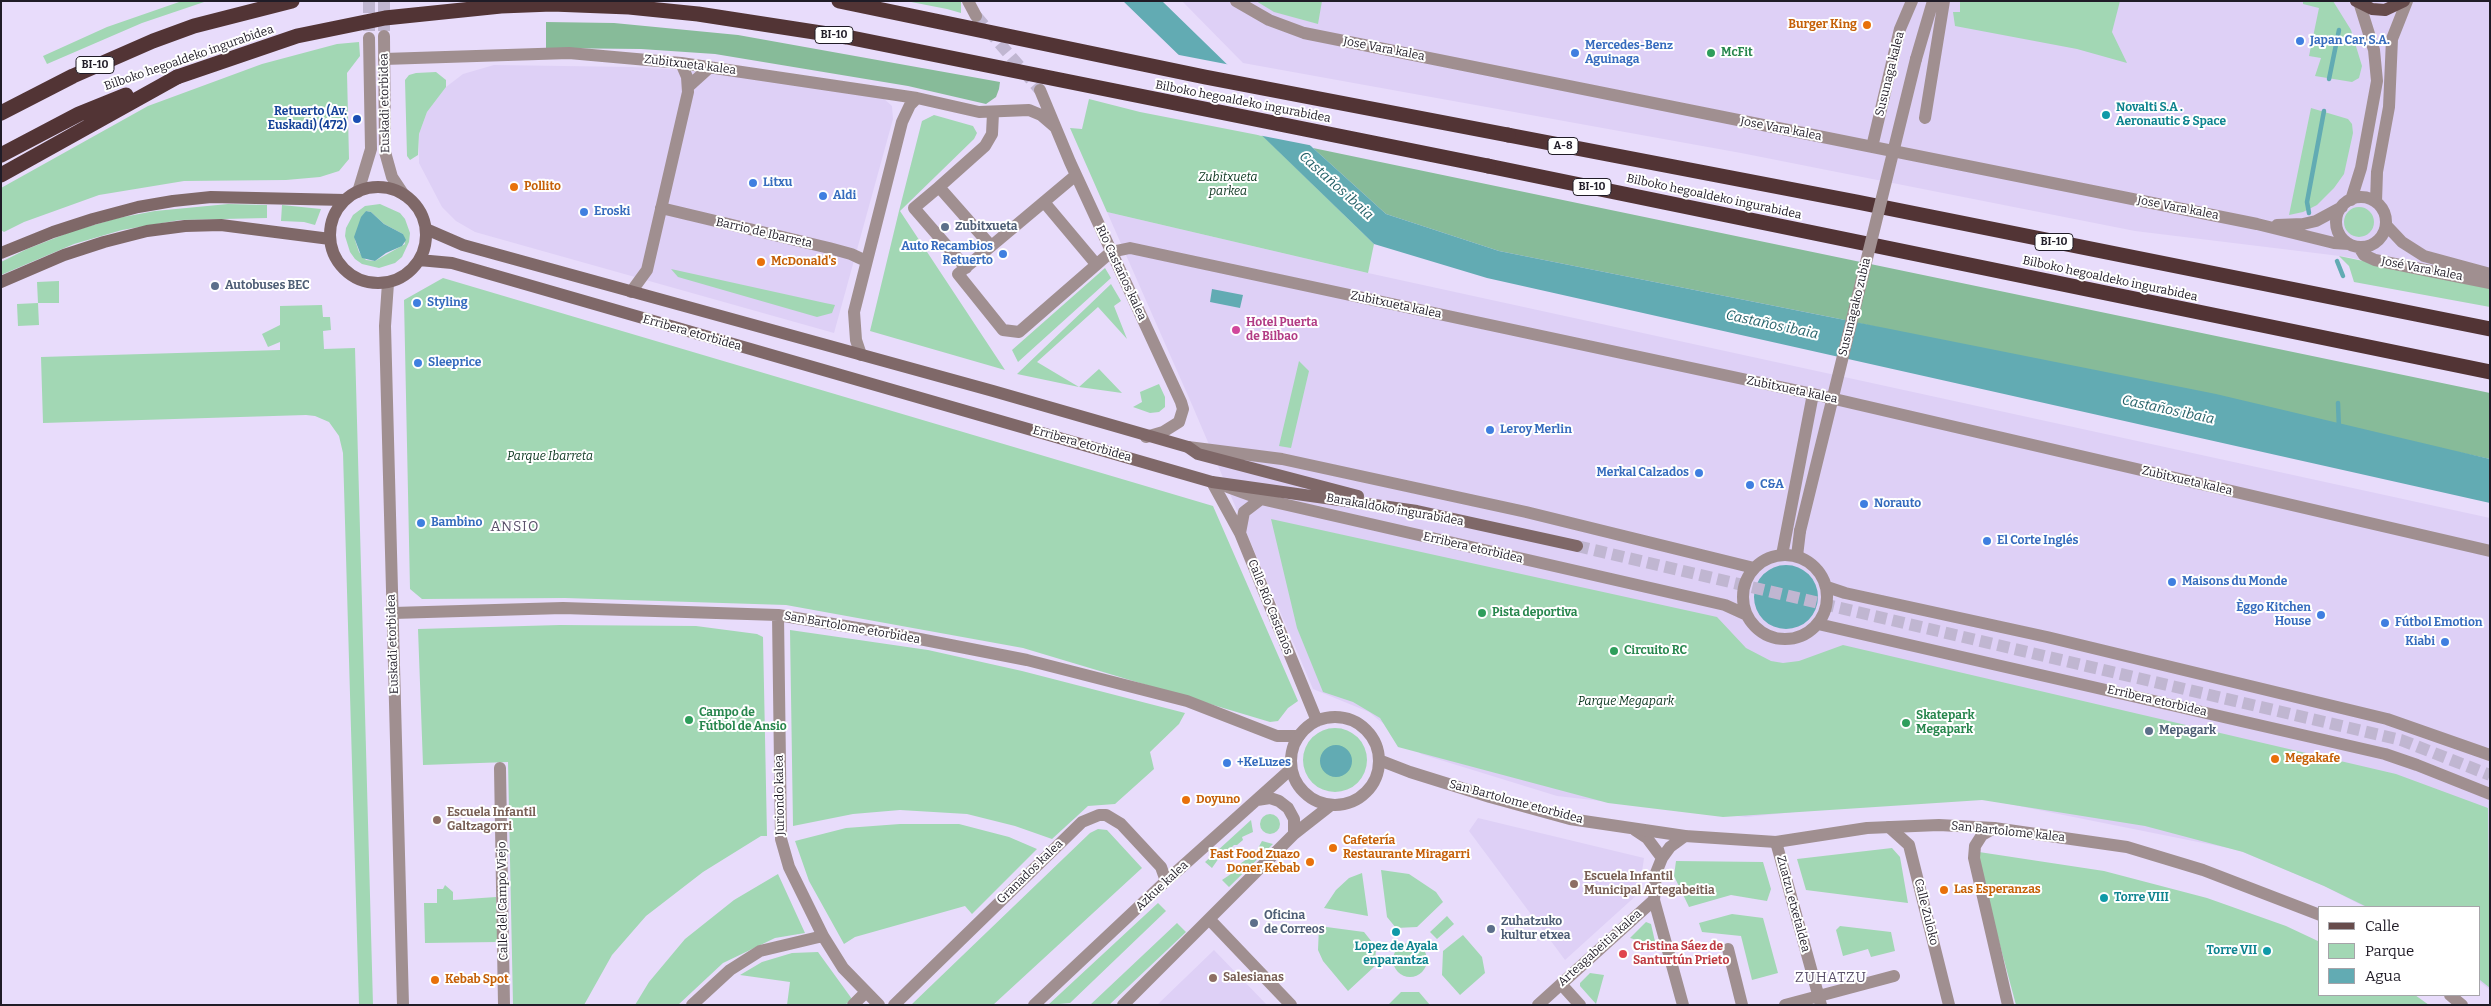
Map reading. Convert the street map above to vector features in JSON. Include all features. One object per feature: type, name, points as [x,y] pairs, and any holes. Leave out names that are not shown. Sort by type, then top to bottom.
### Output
[{"type":"highway","name":"Bilboko hegoaldeko ingurabidea","points":[[1,113],[72,76],[153,41],[194,26],[292,1]]},
{"type":"highway","name":"Bilboko hegoaldeko ingurabidea","points":[[839,1],[1205,77],[1847,200],[2490,329]]},
{"type":"highway","name":"Bilboko hegoaldeko ingurabidea","points":[[1,155],[79,114],[177,77],[297,36],[385,18],[450,10],[552,4],[629,7],[760,22],[926,52],[2490,372]]},
{"type":"highway","points":[[1,175],[177,77]]},
{"type":"main road","points":[[2358,3],[2372,9],[2384,10],[2405,1]]},
{"type":"main road","points":[[380,187],[404,195],[421,213],[426,229],[425,245],[419,260],[406,275],[388,282],[368,283],[349,274],[335,259],[330,240],[333,218],[345,200],[358,192],[380,187]]},
{"type":"main road","points":[[1,253],[53,232],[138,207],[211,197],[345,200]]},
{"type":"main road","points":[[1,282],[64,255],[147,230],[221,225],[330,240]]},
{"type":"main road","name":"Erribera etorbidea","points":[[426,229],[463,245],[992,391],[1146,437],[1188,447],[1198,454],[1417,511]]},
{"type":"main road","name":"Erribera etorbidea","points":[[419,260],[452,263],[1212,482]]},
{"type":"main road","name":"Barakaldoko ingurabidea","points":[[1212,482],[1417,511],[1577,546]]},
{"type":"street","points":[[968,1],[976,16]]},
{"type":"street","name":"Jose Vara kalea","points":[[1236,1],[1269,20],[1304,33],[2257,224],[2296,235],[2354,245]]},
{"type":"street","name":"Susunaga kalea","points":[[1872,148],[1900,29],[1912,1]]},
{"type":"street","name":"Susunaga kalea","points":[[1916,59],[1927,1]]},
{"type":"street","name":"Susunaga kalea","points":[[1916,59],[1933,1]]},
{"type":"street","points":[[1925,118],[1944,1]]},
{"type":"street","points":[[2358,3],[2374,50],[2377,81],[2362,168],[2336,224],[2341,238],[2354,245],[2374,244],[2380,239],[2386,225],[2385,215],[2376,202],[2377,172],[2389,107],[2392,39],[2405,1]]},
{"type":"street","name":"Euskadi etorbidea","points":[[384,36],[386,152],[392,177],[404,195]]},
{"type":"street","name":"Euskadi etorbidea","points":[[358,192],[371,149],[369,38]]},
{"type":"street","name":"Zubitxueta kalea","points":[[384,59],[569,53],[710,67],[917,98],[993,113],[1029,110]]},
{"type":"street","name":"Susunagako zubia","points":[[1797,556],[1800,531],[1916,59]]},
{"type":"street","points":[[630,292],[646,270],[689,86],[681,63]]},
{"type":"street","points":[[689,86],[710,67]]},
{"type":"street","name":"Rio Castaños kalea","points":[[1029,110],[1036,103],[1040,90],[1076,175],[1181,402],[1183,409],[1181,418],[1175,425],[1146,437]]},
{"type":"street","points":[[897,95],[902,122]]},
{"type":"street","points":[[861,355],[856,340],[854,312],[902,122],[910,106],[917,98]]},
{"type":"street","points":[[1029,110],[1041,115],[1055,127]]},
{"type":"street","points":[[966,268],[914,208],[985,146],[992,134],[993,113]]},
{"type":"street","points":[[1076,175],[958,274],[1003,330],[1019,332],[1111,252]]},
{"type":"street","points":[[939,187],[991,246]]},
{"type":"street","points":[[2346,204],[2364,198],[2376,202]]},
{"type":"street","points":[[1044,202],[1096,264]]},
{"type":"street","name":"Jose Vara kalea","points":[[2257,224],[2303,224],[2316,221],[2346,204]]},
{"type":"street","name":"Barrio de Ibarreta","points":[[661,208],[829,248],[866,261]]},
{"type":"street","name":"José Vara kalea","points":[[2386,225],[2402,242],[2424,256],[2490,274]]},
{"type":"street","name":"José Vara kalea","points":[[2354,245],[2364,255],[2375,260],[2490,283]]},
{"type":"street","name":"Zubitxueta kalea","points":[[1111,252],[1130,248],[1813,394],[2490,551]]},
{"type":"street","name":"Euskadi etorbidea","points":[[388,282],[385,326],[403,1005]]},
{"type":"street","points":[[1782,555],[1813,394]]},
{"type":"street","name":"Erribera etorbidea","points":[[1188,447],[1268,456],[1302,463],[1526,512],[1754,568]]},
{"type":"street","points":[[1212,482],[1240,533]]},
{"type":"street","name":"Erribera etorbidea","points":[[1212,482],[1261,499],[1725,605],[1747,615]]},
{"type":"street","points":[[1240,533],[1244,512],[1261,499]]},
{"type":"street","name":"Calle Río Castaños","points":[[1240,533],[1317,720]]},
{"type":"street","points":[[1782,555],[1797,556],[1817,569],[1827,587],[1826,606],[1818,624],[1808,633],[1795,638],[1780,639],[1767,635],[1755,627],[1747,615],[1743,603],[1743,591],[1747,579],[1754,568],[1772,557],[1782,555]]},
{"type":"street","points":[[1827,587],[1845,593],[2047,637],[2387,719],[2490,755]]},
{"type":"street","name":"San Bartolome etorbidea","points":[[393,613],[563,608],[778,615],[894,634],[1027,660],[1187,701],[1277,736],[1298,736]]},
{"type":"street","name":"Juriondo kalea","points":[[778,615],[781,839],[789,867],[823,936],[843,968],[879,1005]]},
{"type":"street","name":"Erribera etorbidea","points":[[1818,624],[2385,754],[2434,771],[2490,794]]},
{"type":"street","points":[[1338,718],[1359,724],[1369,733],[1376,746],[1379,760],[1377,775],[1370,788],[1360,798],[1346,804],[1332,805],[1317,802],[1305,794],[1296,783],[1291,769],[1293,746],[1298,736],[1317,720],[1338,718]]},
{"type":"street","name":"San Bartolome etorbidea","points":[[1379,760],[1410,772],[1490,797],[1570,818],[1635,830],[1685,836]]},
{"type":"street","name":"Calle del Campo Viejo","points":[[500,768],[504,1005]]},
{"type":"street","name":"Azkue kalea","points":[[1034,1005],[1166,881],[1291,769]]},
{"type":"street","points":[[1257,800],[1270,798],[1280,801],[1288,808],[1294,819],[1294,834]]},
{"type":"street","points":[[1122,1005],[1210,920],[1294,834],[1332,805]]},
{"type":"street","name":"Granados kalea","points":[[894,1005],[1082,822],[1099,815],[1106,815],[1121,824],[1161,867],[1166,881]]},
{"type":"street","name":"San Bartolome kalea","points":[[1685,836],[1776,842],[1867,828],[1939,824],[1994,828],[2127,847],[2203,870],[2318,914]]},
{"type":"street","name":"Calle Zuloko","points":[[1889,827],[1908,845],[1949,1005]]},
{"type":"street","points":[[1994,828],[1982,835],[1975,846],[1974,858],[2008,1005]]},
{"type":"street","points":[[1635,830],[1647,838],[1662,858]]},
{"type":"street","name":"Arteagabeitia kalea","points":[[1538,1005],[1654,900],[1656,873],[1662,858],[1670,847],[1685,836]]},
{"type":"street","name":"Zuatzu etxetaldea","points":[[1776,842],[1820,1000]]},
{"type":"street","points":[[1654,900],[1683,1005]]},
{"type":"street","points":[[1210,920],[1291,1005]]},
{"type":"street","points":[[692,1005],[730,970],[760,951],[823,936]]},
{"type":"street","points":[[1728,949],[1742,1005]]},
{"type":"street","points":[[1785,1005],[1820,1000],[1894,976]]},
{"type":"street","points":[[1561,984],[1580,1005]]},
{"type":"street","points":[[853,1005],[866,992]]},
{"type":"street","points":[[2451,996],[2462,1005]]},
{"type":"shaded area","points":[[1182,1],[2490,1],[2490,289],[2348,257],[2135,231],[1741,153],[1243,63]]},
{"type":"shaded area","points":[[546,22],[614,23],[738,35],[1000,82],[996,97],[986,104],[908,86],[715,54],[641,49],[546,48]]},
{"type":"shaded area","points":[[494,65],[632,67],[714,72],[883,98],[892,106],[893,119],[834,333],[475,232],[456,221],[442,207],[419,163],[419,134],[427,112],[446,87],[463,74]]},
{"type":"shaded area","points":[[1313,148],[2490,393],[2490,459],[1835,318],[1499,251],[1386,214]]},
{"type":"shaded area","points":[[1107,212],[1368,273],[2490,518],[2490,990],[2481,983],[2481,906],[2363,906],[2324,886],[2238,850],[1964,795],[1746,817],[1557,796],[1421,754],[1369,712],[1313,689],[1193,407]]},
{"type":"shaded area","name":"Escuela Infantil Municipal Artegabeitia","points":[[1478,818],[1644,858],[1639,893],[1565,960],[1469,831]]},
{"type":"shaded area","name":"Salesianas","points":[[1214,950],[1267,1005],[1157,1005]]},
{"type":"green space","points":[[182,1],[207,1],[142,23],[47,64],[43,56],[107,27]]},
{"type":"green space","points":[[906,1],[961,1],[961,13],[947,9]]},
{"type":"green space","points":[[1256,1],[1322,1],[1318,24],[1274,12]]},
{"type":"green space","points":[[1960,1],[2120,1],[2112,32],[2127,63],[2077,49],[1955,26],[1953,12],[1960,12]]},
{"type":"green space","points":[[2303,1],[2333,1],[2351,30],[2362,66],[2359,78],[2352,82],[2315,76],[2321,58],[2309,56],[2319,8],[2303,4]]},
{"type":"green space","points":[[359,42],[360,56],[347,73],[349,159],[339,171],[320,177],[286,180],[184,181],[99,195],[24,222],[4,232],[1,230],[1,188],[148,106],[262,64],[337,44]]},
{"type":"green space","points":[[436,72],[446,80],[446,87],[427,112],[419,134],[418,155],[410,160],[407,156],[405,80],[409,75],[416,73]]},
{"type":"green space","name":"Zubitxueta parkea","points":[[1089,99],[1140,112],[1263,136],[1374,244],[1368,273],[1107,212],[1070,128],[1082,129]]},
{"type":"green space","points":[[2311,108],[2348,119],[2352,124],[2353,133],[2344,174],[2334,188],[2317,205],[2303,212],[2289,215]]},
{"type":"green space","points":[[934,115],[973,126],[977,133],[974,139],[900,211],[1005,370],[870,331],[922,121]]},
{"type":"green space","points":[[228,204],[267,205],[267,218],[180,220],[122,230],[74,244],[1,275],[1,262],[27,249],[73,231],[118,218],[155,211]]},
{"type":"green space","points":[[380,204],[400,213],[405,219],[410,233],[409,242],[402,257],[395,263],[379,268],[362,264],[350,252],[345,236],[346,228],[353,215],[365,206]],"holes":[[[366,211],[371,212],[384,224],[403,234],[405,244],[375,261],[366,260],[359,252],[355,240]]]},
{"type":"green space","points":[[282,205],[321,209],[315,225],[304,222],[281,221]]},
{"type":"green space","points":[[2359,207],[2365,208],[2373,216],[2373,228],[2365,236],[2359,237],[2353,236],[2345,228],[2344,222],[2345,216],[2353,208]]},
{"type":"green space","points":[[2339,256],[2490,287],[2490,307],[2354,282],[2349,266]]},
{"type":"green space","points":[[1105,268],[1111,278],[1018,362],[1012,350]]},
{"type":"green space","points":[[671,269],[835,305],[832,313],[817,317],[678,277]]},
{"type":"green space","name":"Parque Ibarreta","points":[[443,278],[1213,506],[1298,701],[1288,708],[1278,721],[1270,722],[1023,648],[786,605],[565,598],[422,599],[410,589],[404,300]]},
{"type":"green space","points":[[59,281],[59,303],[38,303],[37,282]]},
{"type":"green space","points":[[1111,284],[1121,301],[1114,306],[1127,339],[1098,307],[1037,362],[1079,387],[1017,374]]},
{"type":"green space","points":[[38,303],[39,325],[18,326],[17,304]]},
{"type":"green space","points":[[322,305],[323,317],[330,317],[331,330],[323,331],[324,349],[355,348],[373,1005],[359,1005],[343,453],[339,436],[329,422],[315,416],[306,415],[43,423],[41,357],[280,350],[280,342],[268,347],[262,334],[280,325],[280,306]]},
{"type":"green space","points":[[1299,361],[1309,371],[1291,448],[1279,446]]},
{"type":"green space","points":[[1099,369],[1122,393],[1079,387]]},
{"type":"green space","points":[[1159,384],[1165,397],[1165,407],[1159,412],[1150,413],[1133,407],[1142,402],[1140,392]]},
{"type":"green space","name":"Parque Megapark","points":[[1271,519],[1717,617],[1746,648],[1771,661],[1783,663],[1799,661],[1843,645],[2396,774],[2488,808],[2490,988],[2481,981],[2481,906],[2365,906],[2324,886],[2243,852],[2145,826],[1982,800],[1723,817],[1608,803],[1398,747],[1380,718],[1353,702],[1323,692],[1297,628]]},
{"type":"green space","points":[[560,625],[696,626],[757,634],[763,637],[767,836],[761,836],[703,872],[646,916],[612,955],[584,1005],[513,1005],[508,762],[423,765],[418,629]]},
{"type":"green space","points":[[790,630],[928,650],[1022,671],[1185,713],[1179,724],[1150,752],[1154,769],[1115,804],[1088,806],[1052,839],[1015,826],[967,814],[900,810],[853,814],[793,826]]},
{"type":"green space","points":[[1329,728],[1341,728],[1358,737],[1365,748],[1367,760],[1365,772],[1358,783],[1341,792],[1329,792],[1317,787],[1308,778],[1303,766],[1303,754],[1308,742],[1317,733]]},
{"type":"green space","points":[[1270,814],[1277,817],[1280,824],[1277,831],[1270,834],[1263,831],[1260,824],[1263,817]]},
{"type":"green space","points":[[1251,820],[1253,832],[1242,837],[1243,840],[1234,845],[1223,858],[1219,858],[1212,868],[1205,862]]},
{"type":"green space","points":[[900,824],[959,824],[1009,837],[1037,849],[972,914],[965,906],[855,937],[844,944],[809,881],[795,841],[846,828]]},
{"type":"green space","points":[[1098,829],[1107,830],[1142,868],[993,1005],[911,1005],[1090,833]]},
{"type":"green space","points":[[1262,841],[1273,844],[1229,887],[1222,880],[1234,872],[1234,868],[1247,859],[1247,856],[1253,850],[1257,850]]},
{"type":"green space","points":[[1892,848],[1900,857],[1908,903],[1806,890],[1797,859]]},
{"type":"green space","points":[[1979,852],[2104,871],[2207,898],[2286,926],[2318,941],[2318,996],[2416,996],[2429,1005],[2016,1005],[1978,863]]},
{"type":"green space","points":[[1676,861],[1763,862],[1771,889],[1767,901],[1731,895],[1689,907],[1674,876]]},
{"type":"green space","points":[[1381,870],[1409,874],[1436,892],[1443,902],[1417,927],[1396,928],[1387,917]]},
{"type":"green space","points":[[1362,873],[1368,916],[1324,908],[1336,890],[1349,878]]},
{"type":"green space","points":[[778,874],[805,933],[775,938],[723,963],[678,1005],[635,1005],[649,982],[685,939],[734,900]]},
{"type":"green space","points":[[445,885],[453,892],[453,900],[496,897],[498,942],[425,943],[424,903],[437,903],[437,889],[443,889]]},
{"type":"green space","points":[[1158,903],[1166,911],[1070,1003],[1048,1005]]},
{"type":"green space","points":[[1732,914],[1763,918],[1778,973],[1752,980],[1741,936],[1702,932],[1699,923]]},
{"type":"green space","points":[[1447,916],[1454,924],[1437,939],[1430,932]]},
{"type":"green space","points":[[1646,922],[1651,924],[1656,946],[1630,938]]},
{"type":"green space","points":[[1177,923],[1186,932],[1109,1005],[1090,1005]]},
{"type":"green space","points":[[1319,926],[1364,932],[1376,947],[1375,966],[1348,991],[1323,961],[1318,950]]},
{"type":"green space","points":[[1840,926],[1891,932],[1895,951],[1871,957],[1868,949],[1843,956],[1836,930]]},
{"type":"green space","points":[[1463,935],[1482,957],[1485,973],[1460,995],[1442,975],[1443,951]]},
{"type":"green space","points":[[1410,943],[1422,948],[1427,960],[1422,972],[1410,977],[1398,972],[1393,960],[1398,948]]},
{"type":"green space","points":[[818,952],[852,999],[845,1005],[787,1005],[790,982],[740,975],[762,962],[792,953]]},
{"type":"green space","points":[[1590,973],[1604,975],[1596,1004],[1580,986],[1580,983]]},
{"type":"green space","points":[[1401,992],[1419,992],[1430,1005],[1388,1005]]},
{"type":"water","name":"Castaños ibaia","points":[[1123,1],[1162,1],[1313,148],[1386,214],[1499,251],[2216,394],[2490,459],[2490,503],[1487,278],[1374,244]]},
{"type":"water","points":[[366,211],[371,212],[384,224],[403,234],[406,240],[402,246],[386,253],[375,261],[362,258],[354,237],[361,217]]},
{"type":"water","points":[[1212,289],[1243,295],[1240,308],[1210,302]]},
{"type":"water","points":[[1780,565],[1792,565],[1809,574],[1816,585],[1818,597],[1816,609],[1809,620],[1792,629],[1780,629],[1768,624],[1759,615],[1754,603],[1754,591],[1759,579],[1768,570]]},
{"type":"water","points":[[1336,745],[1348,749],[1352,761],[1348,773],[1336,777],[1324,773],[1320,761],[1324,749]]},
{"type":"pier","points":[[1174,54],[1231,65],[1314,146],[1258,135]]},
{"type":"waterway","points":[[2329,79],[2339,30]]},
{"type":"waterway","points":[[2309,213],[2307,202],[2324,111]]},
{"type":"waterway","points":[[2337,261],[2343,276]]},
{"type":"waterway","points":[[2338,403],[2339,429]]},
{"type":"tunnel","points":[[369,1],[369,38]]},
{"type":"tunnel","points":[[384,1],[384,36]]},
{"type":"tunnel","points":[[976,16],[1040,90]]},
{"type":"tunnel","points":[[1577,546],[2401,740],[2490,775]]},
{"type":"place","name":"Burger King","points":[[1867,25]]},
{"type":"place","name":"Japan Car, S.A.","points":[[2300,41]]},
{"type":"place","name":"Mercedes-Benz Aguinaga","points":[[1575,53]]},
{"type":"place","name":"McFit","points":[[1711,53]]},
{"type":"place","name":"Novalti S.A . Aeronautic & Space","points":[[2106,115]]},
{"type":"place","name":"Retuerto (Av. Euskadi) (472)","points":[[357,119]]},
{"type":"place","name":"Litxu","points":[[753,183]]},
{"type":"place","name":"Pollito","points":[[514,187]]},
{"type":"place","name":"Aldi","points":[[823,196]]},
{"type":"place","name":"Eroski","points":[[584,212]]},
{"type":"place","name":"Zubitxueta","points":[[945,227]]},
{"type":"place","name":"Auto Recambios Retuerto","points":[[1003,254]]},
{"type":"place","name":"McDonald's","points":[[761,262]]},
{"type":"place","name":"Autobuses BEC","points":[[215,286]]},
{"type":"place","name":"Styling","points":[[417,303]]},
{"type":"place","name":"Hotel Puerta de Bilbao","points":[[1236,330]]},
{"type":"place","name":"Sleeprice","points":[[418,363]]},
{"type":"place","name":"Leroy Merlin","points":[[1490,430]]},
{"type":"place","name":"Merkal Calzados","points":[[1699,473]]},
{"type":"place","name":"C&A","points":[[1750,485]]},
{"type":"place","name":"Norauto","points":[[1864,504]]},
{"type":"place","name":"Bambino","points":[[421,523]]},
{"type":"place","name":"El Corte Inglés","points":[[1987,541]]},
{"type":"place","name":"Maisons du Monde","points":[[2172,582]]},
{"type":"place","name":"Pista deportiva","points":[[1482,613]]},
{"type":"place","name":"Èggo Kitchen House","points":[[2321,615]]},
{"type":"place","name":"Fútbol Emotion","points":[[2385,623]]},
{"type":"place","name":"Kiabi","points":[[2445,642]]},
{"type":"place","name":"Circuito RC","points":[[1614,651]]},
{"type":"place","name":"Campo de Fútbol de Ansio","points":[[689,720]]},
{"type":"place","name":"Skatepark Megapark","points":[[1906,723]]},
{"type":"place","name":"Mepagark","points":[[2149,731]]},
{"type":"place","name":"Megakafe","points":[[2275,759]]},
{"type":"place","name":"+KeLuzes","points":[[1227,763]]},
{"type":"place","name":"Doyuno","points":[[1186,800]]},
{"type":"place","name":"Escuela Infantil Galtzagorri","points":[[437,820]]},
{"type":"place","name":"Cafetería Restaurante Miragarri","points":[[1333,848]]},
{"type":"place","name":"Fast Food Zuazo Doner Kebab","points":[[1310,862]]},
{"type":"place","name":"Escuela Infantil Municipal Artegabeitia","points":[[1574,884]]},
{"type":"place","name":"Las Esperanzas","points":[[1944,890]]},
{"type":"place","name":"Torre VIII","points":[[2104,898]]},
{"type":"place","name":"Oficina de Correos","points":[[1254,923]]},
{"type":"place","name":"Zuhatzuko kultur etxea","points":[[1491,929]]},
{"type":"place","name":"Lopez de Ayala enparantza","points":[[1396,932]]},
{"type":"place","name":"Torre VII","points":[[2267,951]]},
{"type":"place","name":"Cristina Sáez de Santurtún Prieto","points":[[1623,954]]},
{"type":"place","name":"Salesianas","points":[[1213,978]]},
{"type":"place","name":"Kebab Spot","points":[[435,980]]},
{"type":"district","name":"ANSIO","points":[[515,527]]},
{"type":"district","name":"ZUHATZU","points":[[1831,978]]}]
